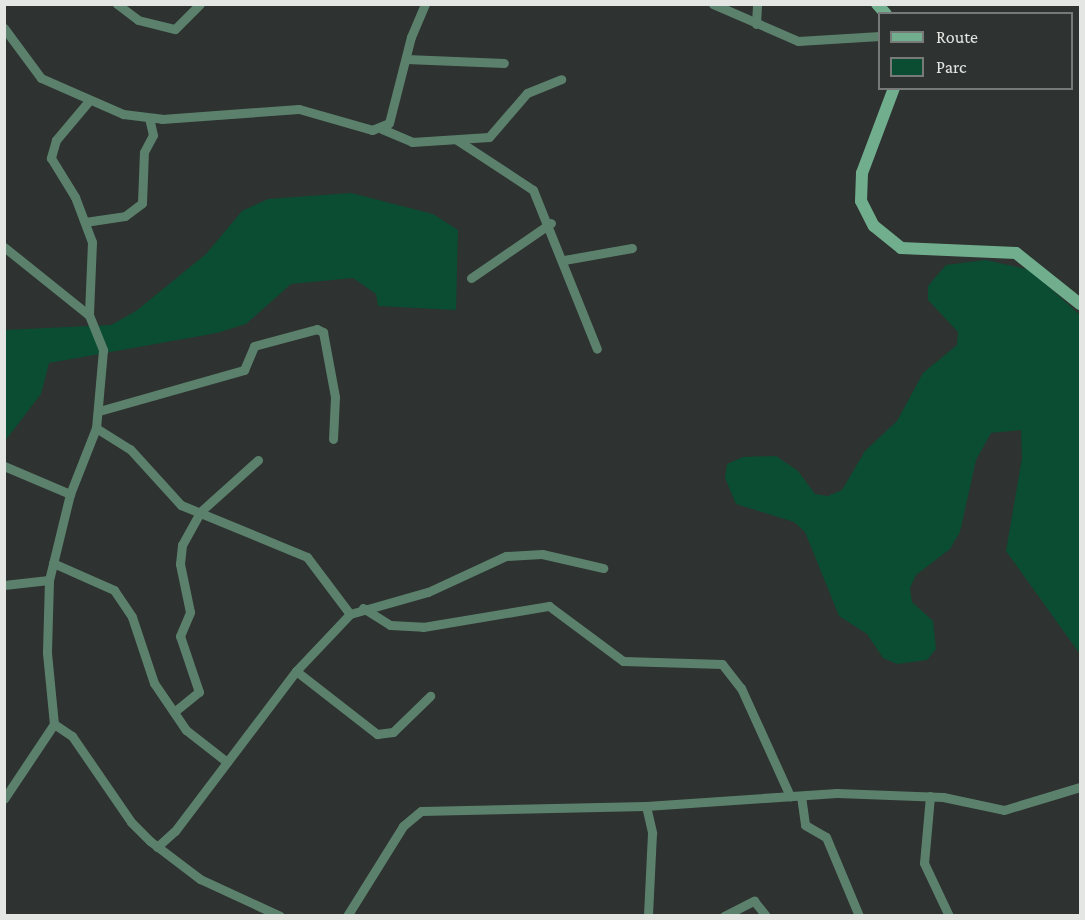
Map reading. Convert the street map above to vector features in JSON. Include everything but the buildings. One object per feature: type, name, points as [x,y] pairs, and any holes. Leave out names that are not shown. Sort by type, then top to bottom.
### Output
[{"type":"street","points":[[117,4],[138,21],[175,29],[200,4]]},
{"type":"street","points":[[382,129],[399,98],[406,59],[425,4]]},
{"type":"street","points":[[713,4],[798,41],[878,36]]},
{"type":"street","points":[[756,24],[757,4]]},
{"type":"street","points":[[4,27],[41,78],[88,102],[149,118],[299,109],[382,129],[412,142],[457,140],[495,133],[527,93],[561,79]]},
{"type":"street","points":[[406,59],[504,63]]},
{"type":"street","points":[[893,90],[862,173],[861,201],[874,226],[900,248],[1016,253],[1080,304]]},
{"type":"street","points":[[4,800],[54,724],[47,653],[49,580],[70,494],[96,428],[99,411],[103,350],[89,315],[94,256],[85,222],[51,159],[56,140],[88,102]]},
{"type":"street","points":[[85,222],[125,216],[142,202],[144,152],[153,135],[149,118]]},
{"type":"street","points":[[457,140],[525,181],[551,224],[597,350]]},
{"type":"street","points":[[471,278],[551,224]]},
{"type":"street","points":[[4,247],[89,315]]},
{"type":"street","points":[[564,260],[632,248]]},
{"type":"street","points":[[99,411],[244,370],[254,346],[317,329],[323,332],[335,397],[333,439]]},
{"type":"street","points":[[96,428],[130,449],[172,498],[200,512],[307,556],[350,614]]},
{"type":"street","points":[[174,712],[199,694],[182,649],[189,594],[180,564],[186,532],[200,512],[258,460]]},
{"type":"street","points":[[4,466],[70,494]]},
{"type":"street","points":[[157,847],[296,671],[350,614],[363,608],[428,592],[506,556],[542,554],[603,568]]},
{"type":"street","points":[[53,563],[106,585],[126,605],[147,668],[174,712],[226,762]]},
{"type":"street","points":[[4,585],[49,580]]},
{"type":"street","points":[[363,608],[390,625],[423,627],[549,606],[623,662],[722,664],[741,688],[790,796]]},
{"type":"street","points":[[296,671],[377,734],[393,732],[430,696]]},
{"type":"street","points":[[54,724],[72,736],[131,822],[157,847],[200,879],[280,915]]},
{"type":"street","points":[[347,915],[403,826],[421,811],[646,806],[801,795],[930,796],[1013,810],[1080,787]]},
{"type":"street","points":[[801,795],[805,825],[826,837],[859,915]]},
{"type":"street","points":[[930,796],[924,863],[949,915]]},
{"type":"street","points":[[646,806],[652,833],[648,915]]},
{"type":"street","points":[[724,915],[754,901],[766,915]]},
{"type":"green space","points":[[351,193],[433,214],[458,230],[456,310],[378,306],[376,294],[353,278],[291,284],[246,324],[217,333],[49,363],[41,394],[5,441],[5,330],[111,325],[136,311],[206,254],[242,211],[268,199]]},
{"type":"green space","points":[[986,260],[1030,270],[1080,315],[1080,654],[1006,551],[1022,458],[1021,430],[991,433],[976,460],[960,532],[950,549],[916,575],[910,588],[912,602],[933,621],[936,649],[927,660],[897,664],[883,658],[867,634],[839,616],[805,532],[794,522],[736,504],[725,478],[727,464],[743,457],[776,456],[798,471],[815,494],[828,496],[842,490],[865,451],[897,421],[923,373],[957,345],[958,332],[928,300],[928,286],[946,265]]}]
